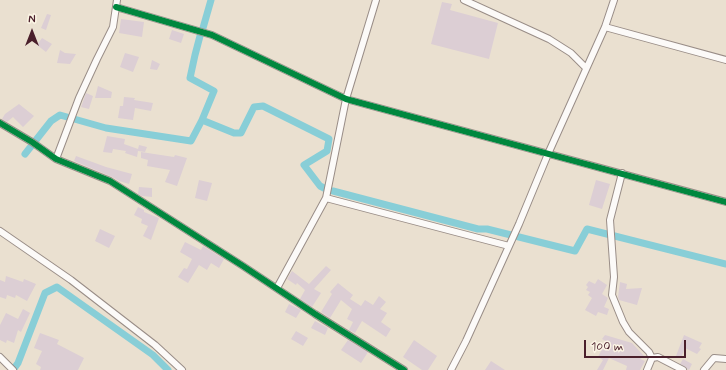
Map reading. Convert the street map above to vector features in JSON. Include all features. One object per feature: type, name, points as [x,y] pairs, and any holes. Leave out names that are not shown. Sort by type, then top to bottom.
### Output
[{"type":"street","points":[[277,288],[326,198],[346,99],[376,0]]},
{"type":"street","points":[[464,0],[549,39],[571,53],[586,68]]},
{"type":"street","points":[[451,370],[466,341],[519,224],[548,154],[605,27],[614,0]]},
{"type":"street","points":[[56,160],[79,98],[113,27],[117,3],[212,35],[346,99],[726,202]]},
{"type":"street","points":[[605,27],[726,60]]},
{"type":"street","points":[[0,123],[32,142],[56,160],[110,181],[404,370]]},
{"type":"street","points":[[622,173],[609,227],[614,277],[612,294],[623,322],[629,332],[649,352],[652,358],[647,370]]},
{"type":"street","points":[[326,198],[510,243]]},
{"type":"street","points":[[0,231],[71,280],[155,345],[182,370]]},
{"type":"street","points":[[0,357],[13,370]]},
{"type":"street","points":[[652,358],[658,357],[683,370]]},
{"type":"street","points":[[704,370],[714,358],[726,359]]},
{"type":"building","points":[[442,2],[452,4],[450,10],[498,23],[489,59],[431,44]]},
{"type":"building","points":[[47,14],[51,15],[46,30],[41,28]]},
{"type":"building","points":[[121,19],[144,22],[142,37],[119,33]]},
{"type":"building","points":[[172,30],[184,34],[181,43],[169,39]]},
{"type":"building","points":[[42,38],[52,44],[46,52],[37,45]]},
{"type":"building","points":[[60,50],[65,53],[76,54],[70,64],[57,63]]},
{"type":"building","points":[[125,53],[139,57],[133,72],[120,67]]},
{"type":"building","points":[[152,60],[160,64],[157,70],[150,69]]},
{"type":"building","points":[[98,86],[112,92],[111,98],[95,98]]},
{"type":"building","points":[[86,93],[93,96],[89,109],[81,107]]},
{"type":"building","points":[[124,97],[135,98],[134,100],[153,103],[151,111],[135,108],[133,120],[118,118],[120,106],[123,106]]},
{"type":"building","points":[[19,104],[34,116],[23,127],[13,117],[7,122],[2,119],[5,114]]},
{"type":"building","points":[[107,136],[125,139],[124,144],[138,149],[139,145],[147,147],[145,152],[138,151],[137,157],[125,153],[126,151],[113,149],[112,153],[103,152]]},
{"type":"building","points":[[141,152],[174,157],[175,155],[187,158],[177,186],[165,182],[170,170],[147,166],[148,160],[141,158]]},
{"type":"building","points":[[76,156],[106,167],[132,174],[129,184],[74,161]]},
{"type":"building","points":[[199,180],[212,183],[207,201],[195,198]]},
{"type":"building","points":[[596,180],[610,184],[602,209],[589,205]]},
{"type":"building","points":[[139,187],[152,188],[152,197],[138,194]]},
{"type":"building","points":[[138,207],[144,210],[144,212],[159,218],[151,240],[143,236],[148,226],[141,223],[142,219],[134,215]]},
{"type":"building","points":[[100,229],[115,236],[109,248],[95,241]]},
{"type":"building","points":[[185,242],[201,250],[203,246],[224,259],[219,268],[211,263],[207,270],[199,265],[188,283],[178,277],[184,268],[187,269],[192,259],[180,252]]},
{"type":"building","points":[[326,266],[331,270],[314,289],[321,293],[312,307],[300,299],[305,290],[297,283],[296,285],[287,279],[292,271],[309,284]]},
{"type":"building","points":[[6,276],[23,282],[24,279],[36,284],[27,301],[16,295],[15,298],[7,295],[6,299],[0,297],[0,280],[5,282]]},
{"type":"building","points":[[598,279],[607,285],[602,294],[608,298],[604,307],[609,309],[607,315],[598,312],[596,316],[585,310],[592,298],[588,295],[590,292],[586,290],[588,287],[586,285],[589,281],[595,284]]},
{"type":"building","points":[[620,282],[627,284],[626,289],[642,288],[637,305],[619,300]]},
{"type":"building","points":[[338,283],[353,295],[350,299],[361,306],[365,300],[373,305],[379,296],[386,302],[380,309],[387,313],[381,322],[391,329],[386,337],[362,321],[355,333],[349,330],[353,322],[347,319],[352,309],[341,300],[330,318],[321,312],[332,294],[330,292]]},
{"type":"building","points":[[289,304],[301,310],[296,318],[285,312]]},
{"type":"building","points":[[23,309],[30,313],[21,332],[18,330],[14,343],[7,340],[6,343],[0,340],[0,325],[6,313],[18,319]]},
{"type":"building","points":[[315,321],[328,328],[325,335],[311,328]]},
{"type":"building","points":[[296,331],[308,338],[303,346],[291,339]]},
{"type":"building","points":[[40,333],[59,340],[57,344],[84,358],[78,370],[40,370],[41,367],[36,364],[42,351],[34,348]]},
{"type":"building","points":[[605,335],[632,343],[644,356],[640,359],[645,361],[640,370],[626,370],[627,366],[609,358],[603,370],[597,370],[603,360],[598,357],[606,341],[602,339]]},
{"type":"building","points":[[684,335],[702,343],[699,348],[701,349],[697,354],[685,348],[681,358],[676,356]]},
{"type":"building","points":[[348,340],[368,352],[361,363],[341,350]]},
{"type":"building","points":[[414,340],[437,356],[428,370],[422,370],[403,357]]},
{"type":"building","points":[[683,359],[692,364],[689,370],[680,364]]},
{"type":"building","points":[[491,361],[505,370],[485,370]]},
{"type":"waterway","points":[[203,28],[211,0]]},
{"type":"waterway","points":[[25,154],[51,121],[60,115],[106,128],[191,141],[202,120],[214,91],[190,78],[200,36]]},
{"type":"waterway","points":[[202,120],[234,133],[241,133],[254,107],[263,106],[329,139],[327,151],[304,165],[320,186],[324,188]]},
{"type":"waterway","points":[[333,191],[478,229],[487,229],[575,251],[587,229],[726,264]]},
{"type":"waterway","points":[[13,370],[18,363],[45,293],[57,287],[153,355],[168,370]]},
{"type":"cycle path","points":[[116,7],[212,35],[346,99],[726,202]]},
{"type":"cycle path","points":[[0,123],[32,142],[56,159],[110,181],[404,370]]}]
